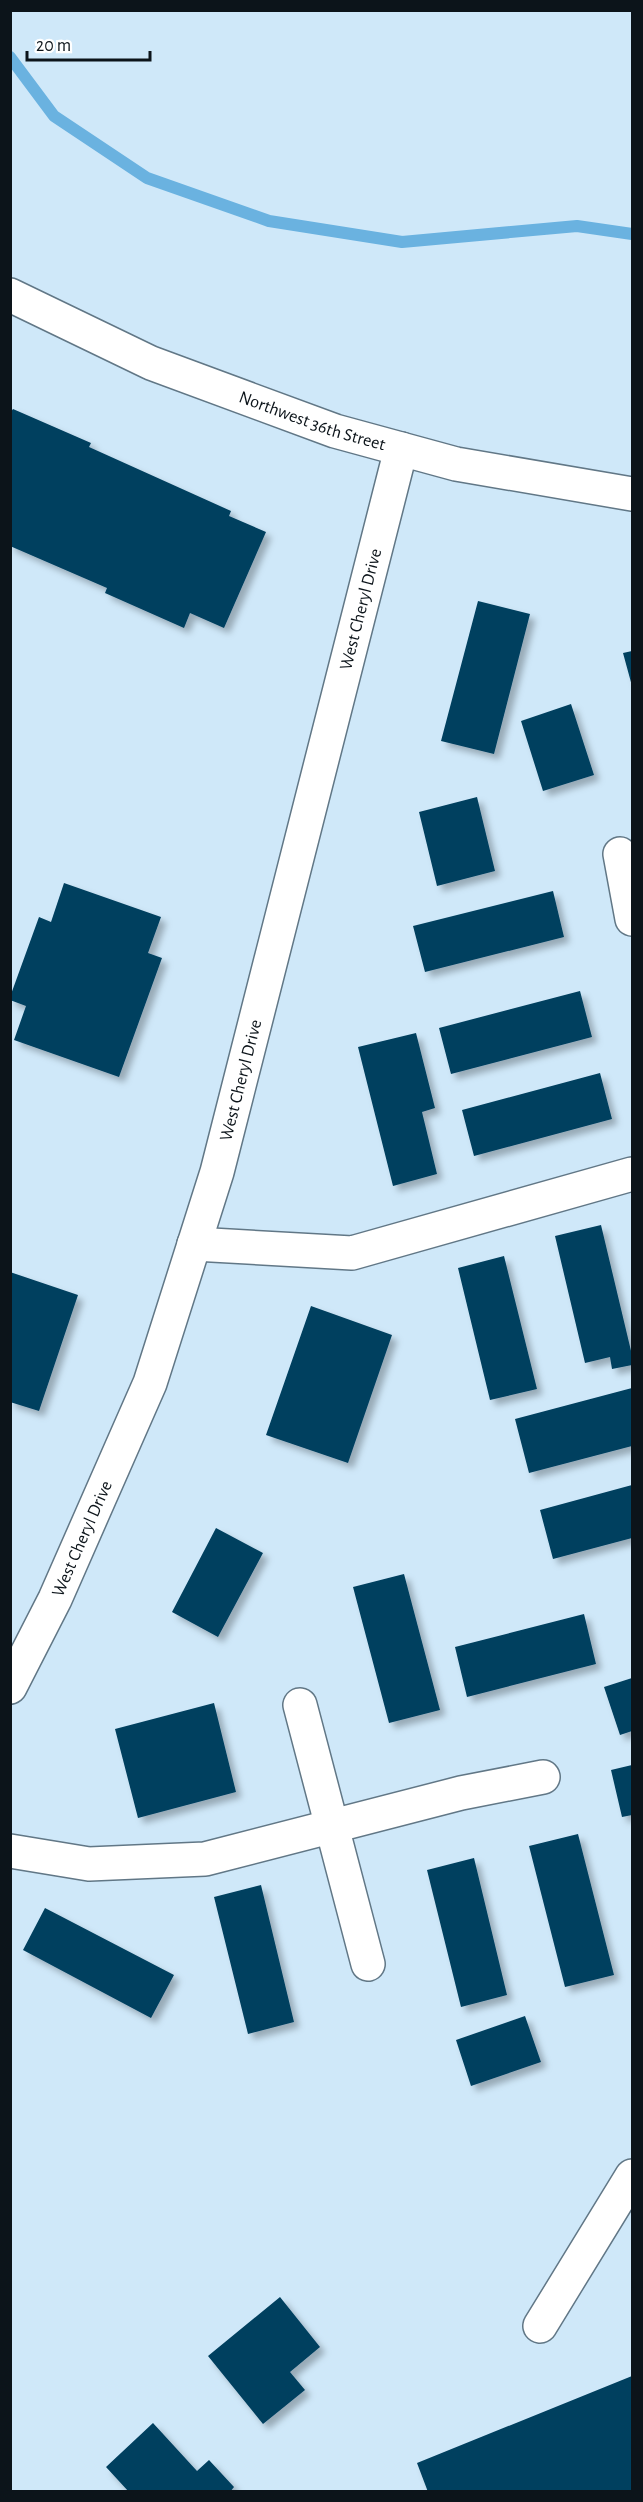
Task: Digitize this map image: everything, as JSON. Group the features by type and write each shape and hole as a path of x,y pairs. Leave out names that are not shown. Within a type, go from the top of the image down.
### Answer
{"street":[{"name":"Northwest 36th Street","path":"10,295 152,363 335,431 456,464 633,494"},
{"name":"West Cheryl Drive","path":"10,1687 55,1599 150,1383 194,1244 224,1149 401,449"},
{"path":"620,854 633,919"},
{"path":"194,1244 352,1253 633,1174"},
{"path":"300,1705 368,1964"},
{"path":"10,1851 88,1864 205,1859 460,1793 543,1777"},
{"path":"540,2326 633,2176"}],"building":[{"path":"13,409 91,443 89,447 231,511 229,516 266,532 224,628 190,613 184,628 105,593 107,588 10,546 10,413"},
{"path":"478,601 530,614 494,754 441,741"},
{"path":"632,651 632,686 623,653"},
{"path":"571,704 594,775 543,791 521,721"},
{"path":"477,797 495,871 437,886 419,812"},
{"path":"64,883 161,917 148,953 162,958 119,1077 14,1040 26,1006 10,1000 10,997 39,917 51,922"},
{"path":"553,891 564,937 425,972 413,926"},
{"path":"580,991 592,1037 451,1074 439,1028"},
{"path":"416,1033 435,1108 422,1112 437,1174 393,1186 358,1047"},
{"path":"600,1073 612,1119 474,1156 462,1110"},
{"path":"601,1225 632,1355 632,1365 612,1369 610,1357 585,1363 555,1236"},
{"path":"504,1256 537,1389 490,1400 458,1268"},
{"path":"10,1272 78,1295 39,1411 10,1402"},
{"path":"311,1306 392,1335 348,1463 266,1435"},
{"path":"632,1388 632,1446 529,1473 515,1419"},
{"path":"632,1485 632,1538 553,1559 540,1510"},
{"path":"216,1528 263,1553 218,1637 172,1612"},
{"path":"404,1574 440,1710 389,1723 353,1587"},
{"path":"584,1614 596,1664 467,1697 455,1647"},
{"path":"632,1678 632,1731 620,1735 604,1687"},
{"path":"214,1703 236,1792 138,1818 115,1729"},
{"path":"632,1765 632,1815 622,1817 611,1770"},
{"path":"578,1834 614,1975 565,1987 529,1846"},
{"path":"474,1858 507,1995 461,2007 427,1870"},
{"path":"261,1885 294,2022 248,2034 214,1897"},
{"path":"45,1908 174,1975 151,2018 23,1950"},
{"path":"525,2016 541,2062 471,2086 456,2040"},
{"path":"280,2297 320,2347 290,2372 305,2390 263,2424 208,2356"},
{"path":"632,2376 632,2492 428,2492 417,2463"},
{"path":"153,2423 197,2471 209,2460 234,2487 230,2492 129,2492 106,2467"}],"waterway":[{"path":"10,57 54,116 147,178 269,221 402,242 577,226 632,234"}]}
